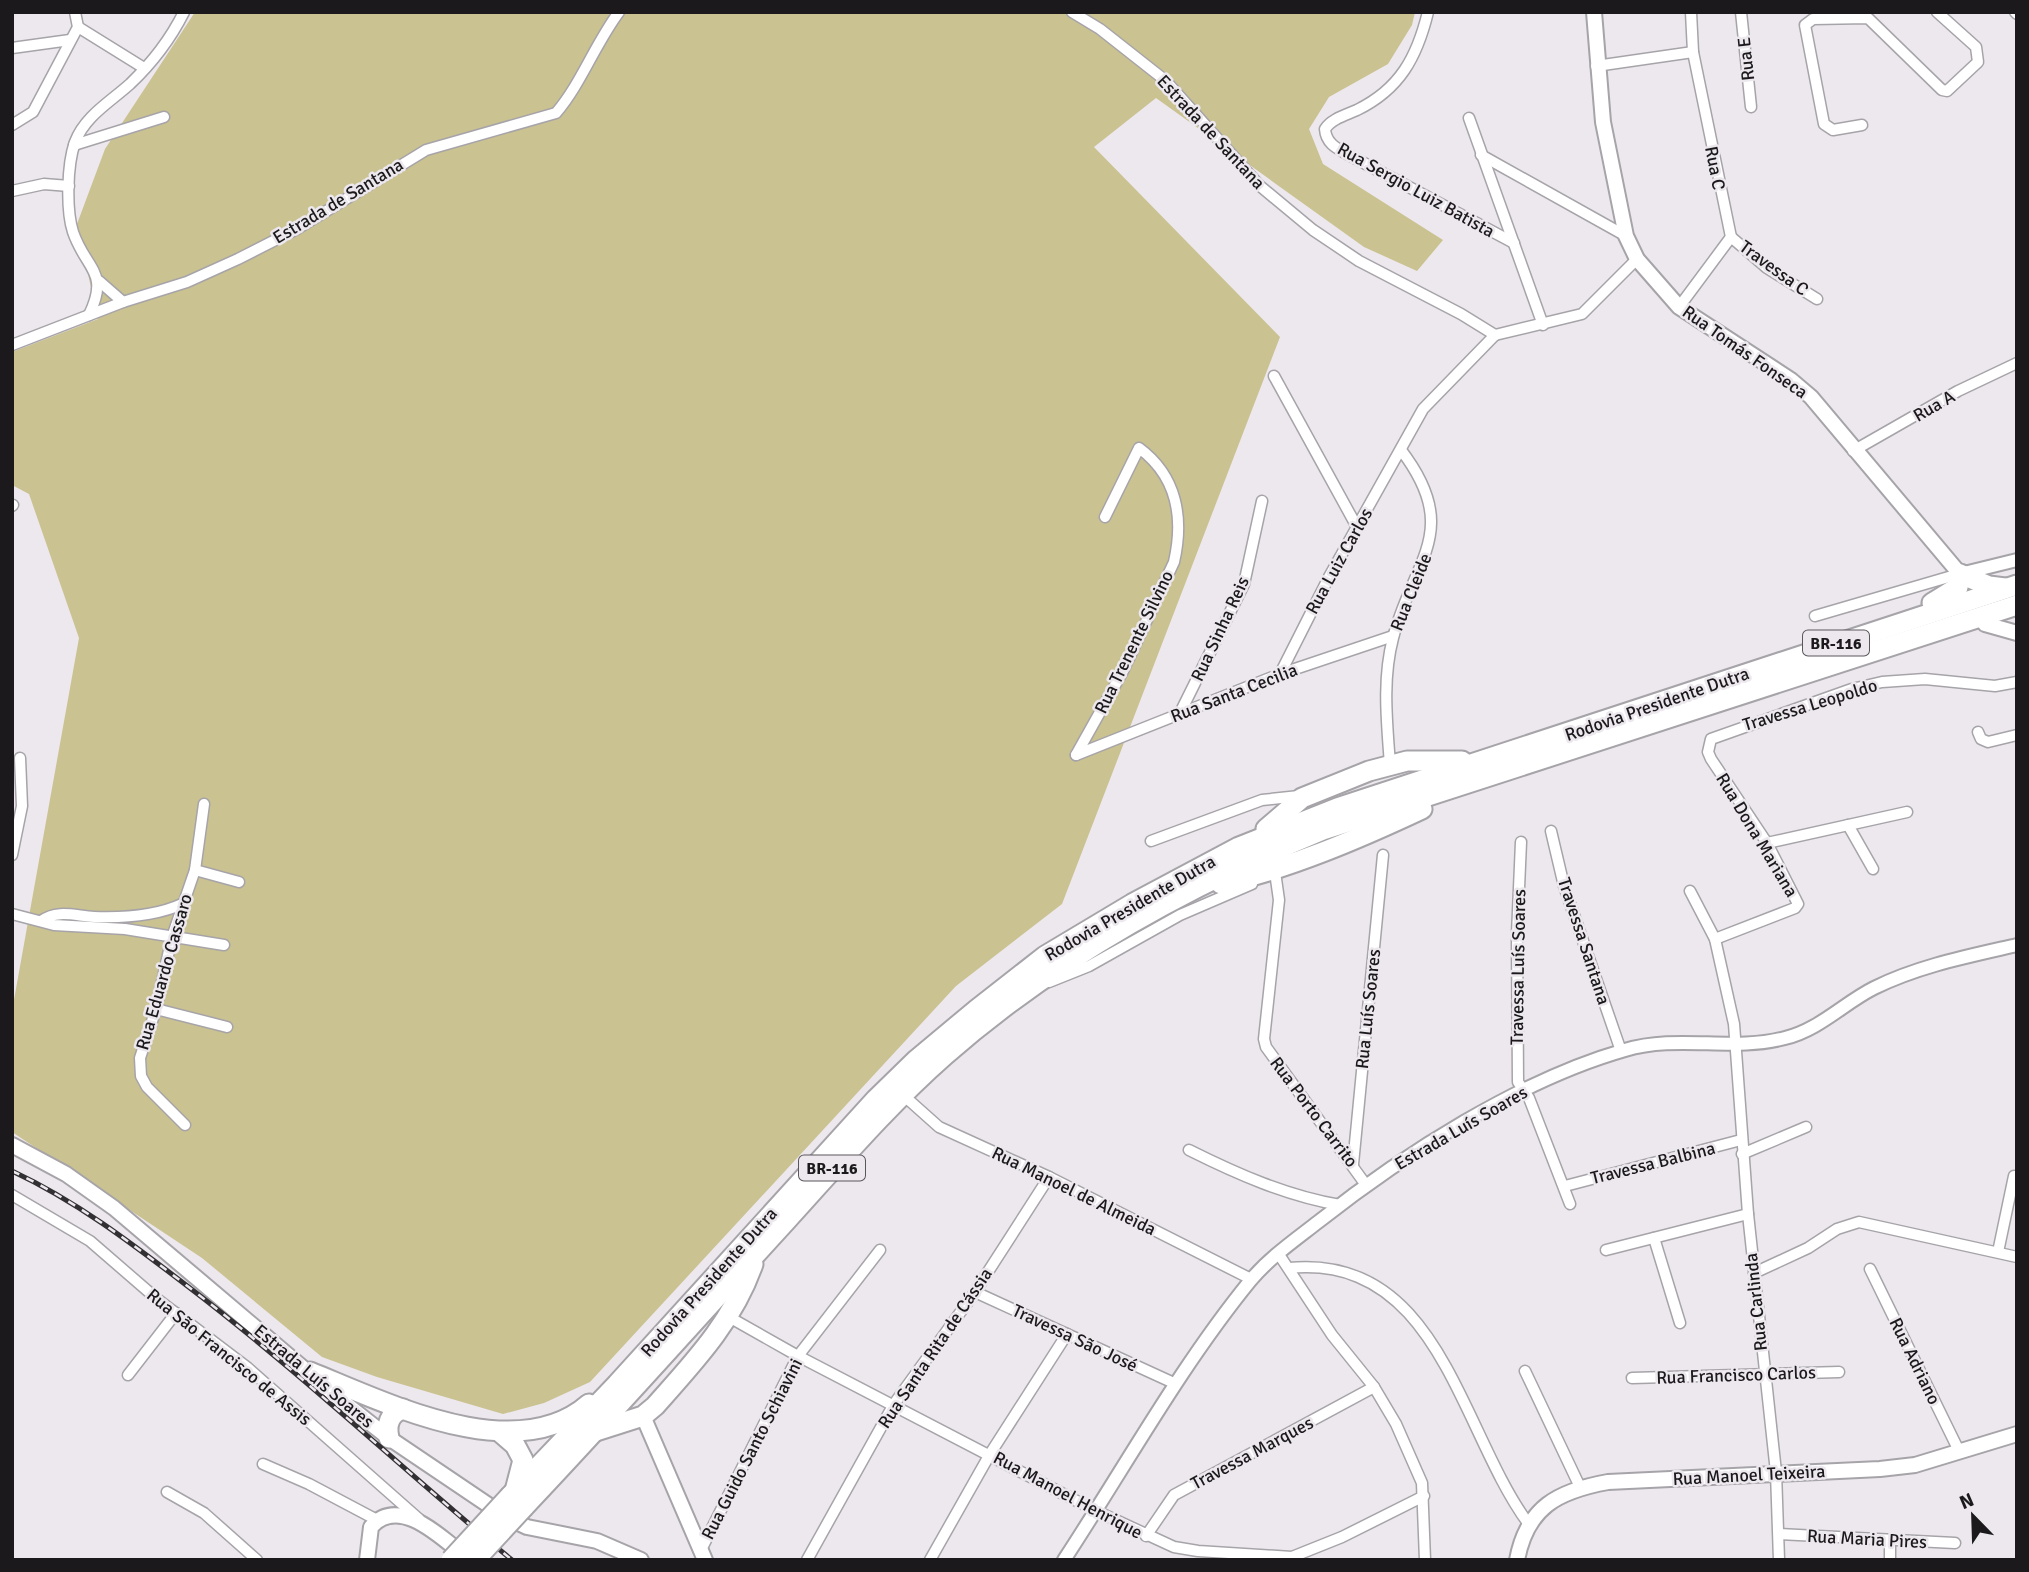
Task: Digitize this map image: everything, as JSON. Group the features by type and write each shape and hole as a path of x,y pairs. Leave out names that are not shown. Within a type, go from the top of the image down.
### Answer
{"highway":[{"path":"1909,618 1916,610 1958,587 1960,574 2013,592"},
{"name":"Rodovia Presidente Dutra","path":"475,1560 516,1498 766,1218 916,1060 1045,956 1098,923 1228,853 1294,824 1909,618 2013,592"},
{"name":"Rodovia Presidente Dutra","path":"451,1560 516,1498 595,1432 902,1094 946,1054 1038,984 1097,944 1192,890 1254,859 1323,830 1915,639 2013,592"},
{"path":"1915,639 2017,618"},
{"path":"1098,923 1109,911 1270,826 1310,794 1390,765 1425,760 1458,762 1554,731 1657,703"},
{"path":"1192,890 1278,869 1445,800 1579,758 1629,732"},
{"path":"310,1372 403,1409 500,1432 538,1429 568,1418 587,1406 714,1269 766,1218"},
{"path":"595,1432 643,1416 705,1349 729,1317 744,1290 757,1253"},
{"path":"389,1438 389,1421 403,1409"},
{"path":"500,1432 515,1445 523,1460 516,1498"}],"main road":[{"name":"Rua Tomás Fonseca","path":"1594,12 1596,66 1603,122 1626,236 1637,260 1679,307 1791,380 1811,397 1853,451 1960,574"},
{"path":"1984,624 2017,633"},
{"name":"Estrada Luís Soares","path":"12,1145 66,1174 114,1208 389,1438 522,1525 597,1541 641,1560"},
{"path":"643,1416 703,1555 690,1560"},
{"name":"Rua Manoel Teixeira","path":"1528,1523 1550,1503 1580,1487 1608,1482 1892,1468 1960,1453 2017,1434"},
{"path":"367,1560 369,1531 377,1520 391,1515 403,1516 436,1533 468,1560"},
{"path":"1517,1560 1528,1523"}],"street":[{"path":"12,125 33,112 78,27 75,12"},
{"path":"123,302 99,281 73,233 69,215 69,186 74,145 90,119 144,68 166,43 184,12"},
{"name":"Estrada de Santana","path":"12,345 123,302 187,282 239,259 297,229 426,150 556,113 565,103 599,40 619,12"},
{"name":"Estrada de Santana","path":"1072,12 1100,29 1166,81 1260,186 1313,230 1359,261 1461,314 1495,335"},
{"name":"Rua Sergio Luiz Batista","path":"1428,12 1412,63 1392,88 1371,103 1330,122 1325,129 1325,136 1331,144 1347,154 1514,243"},
{"name":"Rua C","path":"1691,12 1693,52 1731,237"},
{"name":"Rua E","path":"1741,12 1751,107"},
{"path":"1862,125 1833,130 1824,124 1805,25 1813,19 1868,18 1942,90 1947,91 1978,62 1978,54 1976,47 1937,12"},
{"path":"78,27 144,68"},
{"path":"12,48 70,40"},
{"path":"1596,66 1693,52"},
{"path":"74,145 164,117"},
{"path":"1469,118 1543,324"},
{"path":"1481,154 1626,236"},
{"path":"12,191 44,184 69,186"},
{"path":"1679,307 1731,237"},
{"name":"Travessa C","path":"1731,237 1768,268 1817,299"},
{"path":"1401,450 1434,396 1495,335 1582,314 1637,260"},
{"path":"89,315 99,281"},
{"name":"Rua A","path":"1853,451 2017,363"},
{"path":"1274,376 1357,527"},
{"name":"Rua Trenente Silvino","path":"1076,755 1123,671 1174,562 1179,524 1168,480 1157,462 1139,449 1105,517"},
{"name":"Rua Luiz Carlos","path":"1280,674 1357,527 1401,450"},
{"name":"Rua Cleide","path":"1390,765 1385,689 1393,636 1425,560 1432,535 1431,513 1423,485 1401,450"},
{"name":"Rua Sinha Reis","path":"1180,713 1244,583 1262,501"},
{"path":"1815,616 2017,560"},
{"name":"Rua Santa Cecilia","path":"1076,755 1280,674 1393,636"},
{"name":"Travessa Leopoldo","path":"1711,759 1708,744 1718,734 1852,689 1882,682 1925,679 1995,685 2017,682"},
{"path":"1978,732 1981,740 1988,743 2017,735"},
{"path":"12,855 22,806 20,758"},
{"name":"Rua Dona Mariana","path":"1711,759 1767,843 1798,904 1796,908 1715,939"},
{"path":"1151,841 1262,800 1310,794"},
{"name":"Rua Eduardo Cassaro","path":"184,1125 141,1076 140,1058 156,1009 172,937 195,870 204,804"},
{"path":"1767,843 1907,812"},
{"path":"1848,825 1873,869"},
{"name":"Travessa Santana","path":"1551,831 1564,886 1620,1051"},
{"name":"Travessa Luís Soares","path":"1521,842 1516,1039 1518,1082 1524,1090"},
{"name":"Rua Luís Soares","path":"1353,1164 1383,855"},
{"path":"1038,984 1071,975 1180,915 1278,869"},
{"name":"Rua Porto Carrito","path":"1278,869 1279,900 1264,1039 1266,1047 1366,1185"},
{"path":"195,870 239,882"},
{"name":"Rua Carlinda","path":"1689,891 1715,939 1736,1044 1742,1154 1763,1373 1776,1472 1779,1560"},
{"path":"41,921 52,915 66,913 94,917 152,914 182,904"},
{"path":"12,914 68,926 125,929 224,945"},
{"name":"Estrada Luís Soares","path":"1064,1560 1176,1384 1251,1279 1278,1253 1366,1185 1524,1090 1620,1051 1651,1043 1736,1044 1788,1038 1810,1029 1871,989 1898,977 2017,945"},
{"path":"156,1009 227,1027"},
{"path":"1524,1090 1565,1185 1570,1204"},
{"name":"Rua Manoel de Almeida","path":"902,1094 939,1127 1049,1177 1251,1279"},
{"path":"1742,1154 1806,1127"},
{"name":"Travessa Balbina","path":"1565,1185 1741,1140"},
{"path":"1189,1150 1233,1173 1318,1201 1340,1205"},
{"name":"Rua Santa Rita de Cássia","path":"807,1560 894,1404 975,1292 1049,1177"},
{"path":"1998,1252 2014,1177"},
{"name":"Rua São Francisco de Assis","path":"12,1195 90,1241 176,1313 248,1368 436,1533"},
{"path":"1606,1250 1748,1214"},
{"path":"1754,1273 1787,1259 1837,1229 1859,1222 2017,1257"},
{"path":"1654,1238 1680,1323"},
{"name":"Rua Guido Santo Schiavini","path":"703,1555 798,1356 880,1250"},
{"path":"1278,1253 1332,1335 1374,1387 1411,1457 1424,1496 1425,1560"},
{"path":"1289,1268 1329,1269 1362,1276 1377,1285 1417,1324 1446,1362 1500,1483 1528,1523"},
{"name":"Rua Adriano","path":"1870,1269 1960,1453"},
{"name":"Travessa São José","path":"975,1292 1176,1384"},
{"path":"128,1375 176,1313"},
{"name":"Rua Manoel Henrique","path":"729,1317 798,1356 1146,1536 1198,1551 1292,1557 1355,1532 1424,1496"},
{"path":"930,1560 990,1454 1067,1334"},
{"path":"1525,1371 1580,1487"},
{"name":"Rua Francisco Carlos","path":"1632,1378 1839,1372"},
{"name":"Travessa Marques","path":"1146,1536 1174,1495 1374,1387"},
{"path":"263,1464 309,1484 377,1520"},
{"path":"167,1492 204,1513 257,1560"},
{"name":"Rua Maria Pires","path":"1779,1535 1955,1543"},
{"path":"1890,1541 1890,1560"}],"shaded area":[{"path":"195,12 1415,12 1412,25 1388,64 1329,97 1309,129 1323,164 1443,240 1417,271 1364,247 1156,98 1094,147 1280,337 1062,904 956,986 590,1382 544,1403 503,1414 377,1377 322,1357 202,1258 12,1132 12,1011 79,638 29,494 12,485 12,352 98,319 77,224 105,149"}],"railway":[{"path":"12,1171 80,1209 186,1285 269,1351 512,1560"}]}
